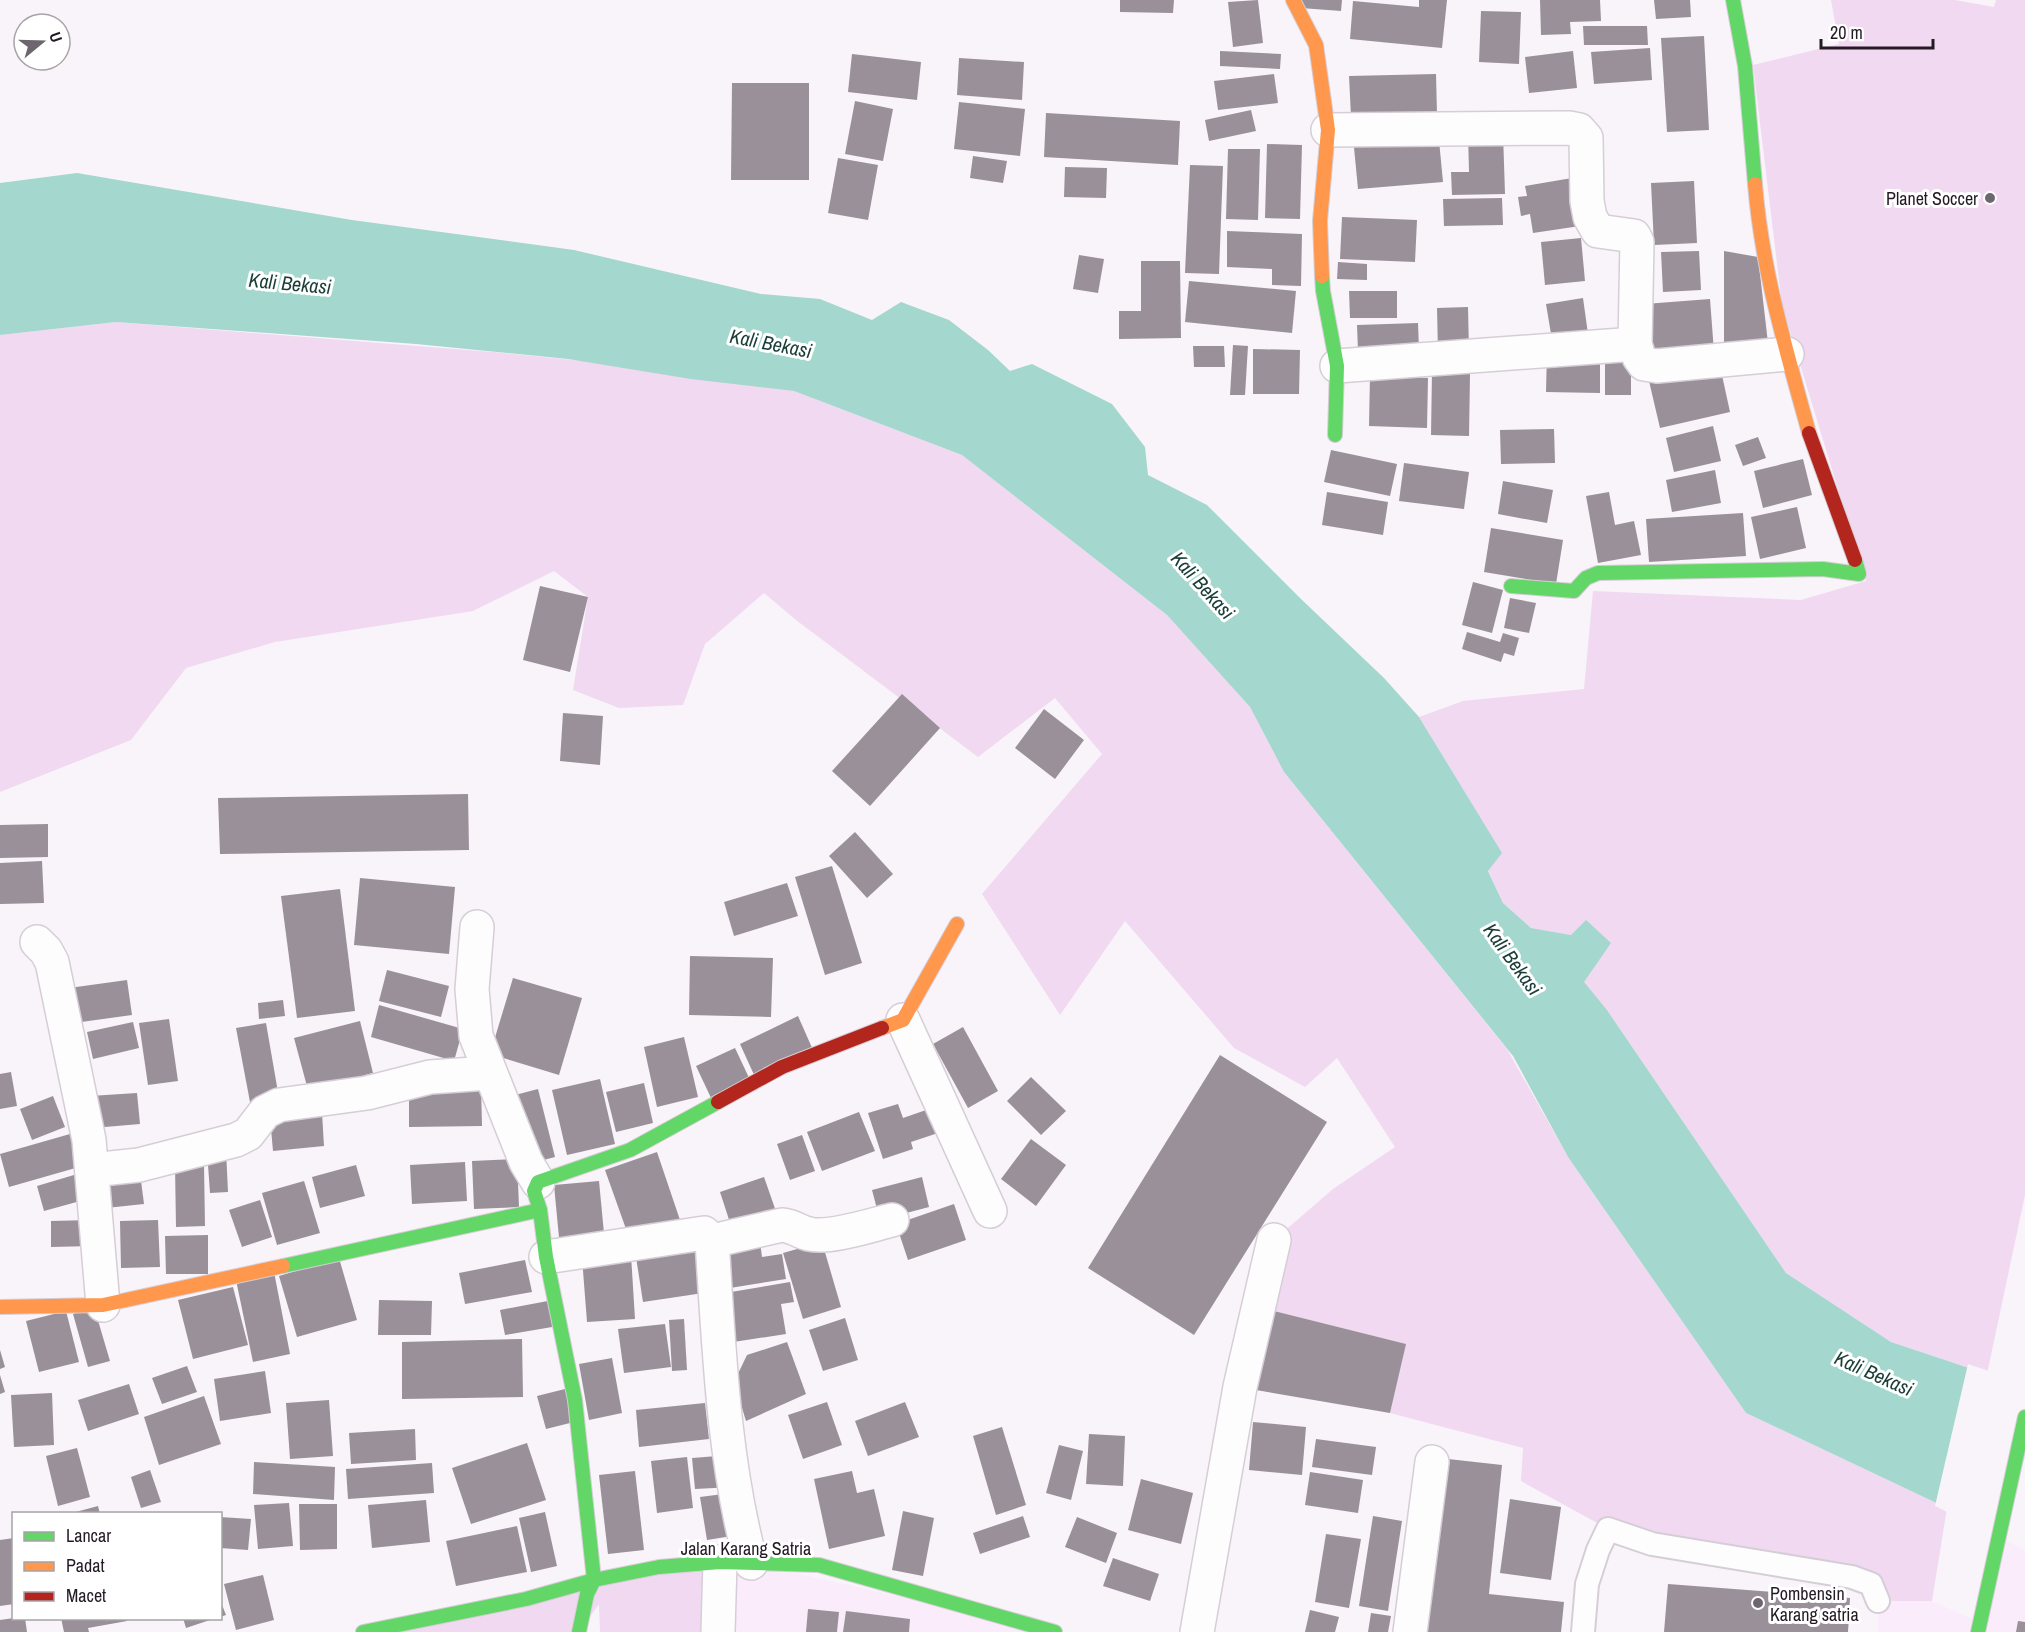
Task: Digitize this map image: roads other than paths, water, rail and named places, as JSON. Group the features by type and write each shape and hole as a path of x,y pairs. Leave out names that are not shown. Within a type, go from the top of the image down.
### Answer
{"street":[{"path":"1293,0 1316,45 1328,130 1320,222 1323,291 1337,366 1335,435"},
{"path":"1511,586 1574,591 1586,578 1598,573 1823,568 1859,574 1850,542 1813,448 1771,296 1758,226 1745,66 1733,0"},
{"path":"1328,130 1569,128 1580,130 1586,138 1587,201 1590,217 1599,231 1629,235 1637,242 1635,344 1638,357 1644,364 1657,366 1787,354"},
{"path":"1337,366 1635,344"},
{"path":"0,1307 104,1305 539,1196 630,1150 782,1067 903,1020 957,924"},
{"path":"477,927 472,988 476,1036 539,1196 546,1257 575,1400 594,1580 587,1594 579,1632"},
{"path":"37,942 52,962 89,1140 104,1305"},
{"path":"903,1020 990,1212"},
{"path":"92,1170 139,1165 236,1140 248,1134 265,1112 279,1105 367,1093 430,1077 489,1073"},
{"path":"712,1241 782,1226 792,1226 808,1234 820,1235 892,1220"},
{"path":"546,1257 704,1233 712,1241 723,1388 740,1520 736,1563 718,1632"},
{"path":"1197,1632 1240,1387 1274,1240"},
{"path":"1978,1632 2025,1417"},
{"path":"1410,1632 1432,1462"},
{"name":"Jalan Karang Satria","path":"363,1632 526,1599 594,1580 659,1567 736,1563 819,1565 875,1579 1054,1632"}],"lane":[{"path":"1583,1632 1587,1584 1598,1550 1608,1529 1652,1544 1852,1577 1871,1584 1878,1601"}],"water":[{"name":"Kali Bekasi","path":"77,173 352,220 574,250 761,294 820,299 872,320 901,302 949,320 988,350 1010,371 1032,364 1112,404 1145,447 1148,475 1207,505 1384,678 1419,717 1502,853 1488,871 1503,903 1531,928 1571,935 1586,920 1611,943 1584,982 1607,1010 1786,1273 1891,1342 1987,1374 1947,1508 1746,1413 1568,1157 1513,1056 1284,772 1250,707 1167,615 962,455 794,391 691,379 568,359 416,344 116,322 0,335 0,183"}],"place":[{"name":"Planet Soccer","path":"1990,198"},
{"name":"Pombensin Karang satria","path":"1758,1603"}]}
